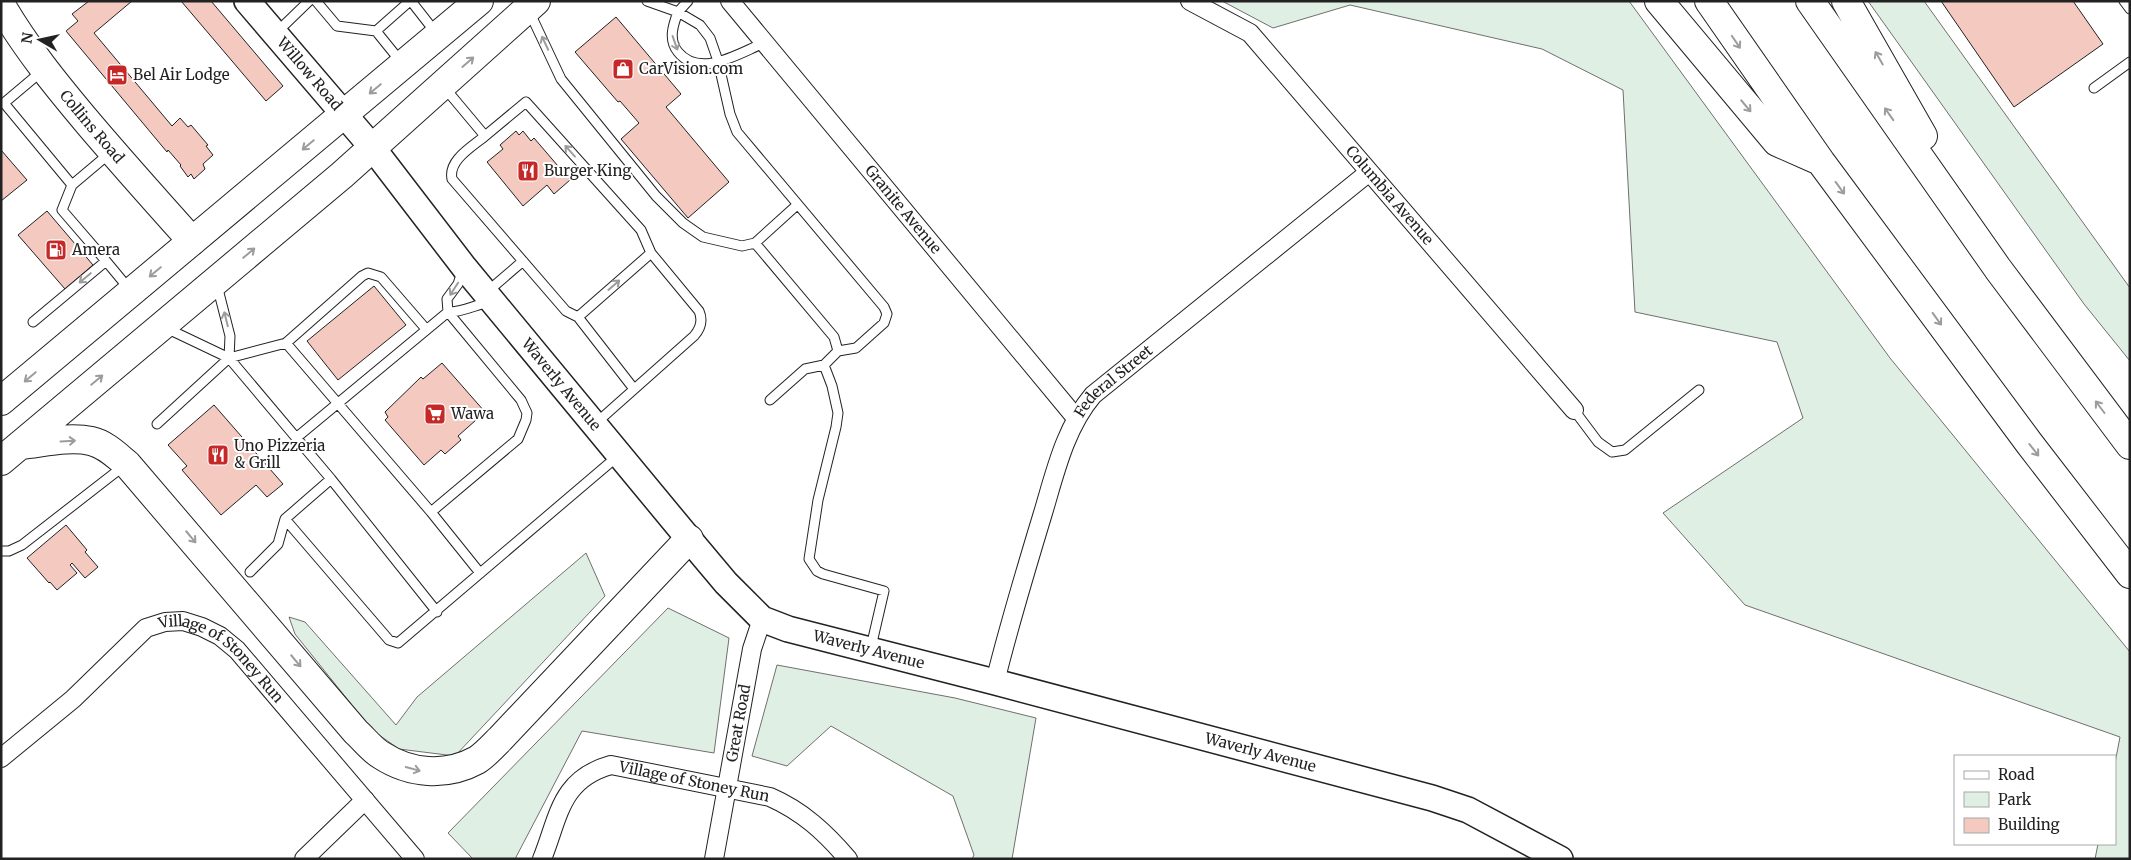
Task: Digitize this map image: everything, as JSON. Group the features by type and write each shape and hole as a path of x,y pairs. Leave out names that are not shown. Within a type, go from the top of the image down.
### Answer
{"main road":[{"path":"1,401 479,1"},
{"path":"1659,1 1777,142 1821,162"},
{"path":"1709,1 1821,162 2029,443 2130,574"},
{"path":"1810,1 1998,268 2130,445"},
{"path":"1846,1 1998,268"},
{"name":"Collins Road","path":"1,5 28,48 44,69 112,152 192,241"},
{"path":"11,453 372,147 532,5"},
{"path":"11,453 72,440 91,441 107,448 127,464 356,732 380,755 403,766 427,772 452,770 478,759 500,739 689,539"}],"street":[{"name":"Willow Road","path":"247,1 372,147"},
{"name":"Granite Avenue","path":"730,1 1076,418"},
{"name":"Columbia Avenue","path":"1190,1 1250,33 1368,173 1574,410"},
{"name":"Waverly Avenue","path":"372,147 464,267 726,583 762,619 788,629 1432,798 1468,810 1560,859"},
{"name":"Federal Street","path":"995,682 1012,613 1058,463 1076,418 1093,395 1368,173"},
{"name":"Great Road","path":"714,859 752,650 762,619"},
{"name":"Village of Stoney Run","path":"1,758 73,699 146,628 165,622 183,621 202,627 220,636 237,650 415,859"},
{"name":"Village of Stoney Run","path":"542,859 556,815 574,786 599,769 612,765 770,797 786,804 818,826 848,859"},
{"path":"304,859 365,800"}],"lane":[{"path":"276,34 309,1"},
{"path":"316,1 337,26 376,31 403,65"},
{"path":"376,31 410,1 438,36"},
{"path":"647,1 694,20 706,31 718,61 730,114 737,132 884,306 887,314 884,323 856,348 838,351 824,366 805,369 770,400"},
{"path":"688,1 678,12 673,25 672,37 675,49 690,63 698,65 718,61 764,43"},
{"path":"2124,1 2130,9"},
{"path":"532,5 560,79 656,196 683,223 703,237 723,244 742,246 755,243 797,205"},
{"path":"2094,88 2130,62"},
{"path":"44,69 3,105 72,185"},
{"path":"442,85 485,136"},
{"path":"595,424 694,336 700,324 698,310 651,253 641,230 526,102 454,162 451,172 452,179 566,311 578,317 634,389"},
{"path":"112,152 72,185 62,210 131,292"},
{"path":"755,243 834,337 838,351"},
{"path":"578,317 651,253"},
{"path":"296,438 448,312 460,312 490,297 523,261"},
{"path":"33,322 106,262"},
{"path":"431,512 518,439 527,413 521,400 448,312 447,299 458,284 464,267"},
{"path":"157,424 229,358 286,343 362,276 368,273 381,277 426,329"},
{"path":"216,280 230,336 229,358"},
{"path":"161,326 229,358 331,479 437,612"},
{"path":"286,343 431,512 480,573"},
{"path":"824,366 832,386 838,413 818,500 809,558 817,571 823,574 884,591 870,650"},
{"path":"1574,410 1598,442 1612,452 1625,450 1699,390"},
{"path":"285,519 390,642 400,642 620,455"},
{"path":"1,551 9,551 22,545 127,464"},
{"path":"250,572 278,544 285,519 331,479"}],"green space":[{"path":"1222,1 1629,1 1890,358 2130,652 2130,859 2095,859 2098,845 2116,845 2116,758 2120,737 1745,605 1663,513 1803,418 1777,342 1635,312 1623,90 1542,49 1350,5 1273,28"},
{"path":"1868,1 1924,1 2130,288 2130,361 2084,304"},
{"path":"586,553 605,596 455,756 399,749 372,730 295,634 289,617 305,622 396,725 417,697"},
{"path":"668,608 729,638 714,753 582,731 515,859 473,859 448,833"},
{"path":"777,665 955,698 1036,718 1012,859 972,859 974,855 953,796 831,726 787,766 752,756"}],"building":[{"name":"Bel Air Lodge","path":"89,1 132,1 94,33 172,126 180,118 188,127 191,125 208,145 206,146 213,155 203,164 205,169 194,179 191,174 188,177 181,165 168,150 167,152 66,31 78,21 72,14"},
{"path":"181,1 211,1 283,86 266,101"},
{"path":"1941,1 2073,1 2103,44 2014,107"},
{"path":"616,17 681,94 666,107 729,182 688,218 621,139 639,123 620,101 618,102 575,52"},
{"name":"Burger King","path":"516,131 519,135 523,131 531,141 534,138 570,180 554,194 547,185 523,206 487,162 503,149 500,145"},
{"path":"1,150 27,180 1,201"},
{"name":"Amera","path":"47,211 93,265 65,289 18,235"},
{"path":"374,286 406,325 338,380 307,341"},
{"name":"Wawa","path":"442,363 485,412 458,436 461,440 445,454 441,450 424,465 385,420 388,417 385,412 421,377 423,379"},
{"name":"Uno Pizzeria & Grill","path":"214,405 283,484 267,497 256,485 221,515 182,470 187,466 168,445"},
{"path":"66,525 87,550 85,552 98,567 85,578 72,563 70,565 77,573 57,590 27,558"}],"place":[{"name":"CarVision.com","path":"623,69"},
{"name":"Bel Air Lodge","path":"117,75"},
{"name":"Burger King","path":"528,171"},
{"name":"Amera","path":"56,250"},
{"name":"Wawa","path":"435,414"},
{"name":"Uno Pizzeria & Grill","path":"218,455"}]}
